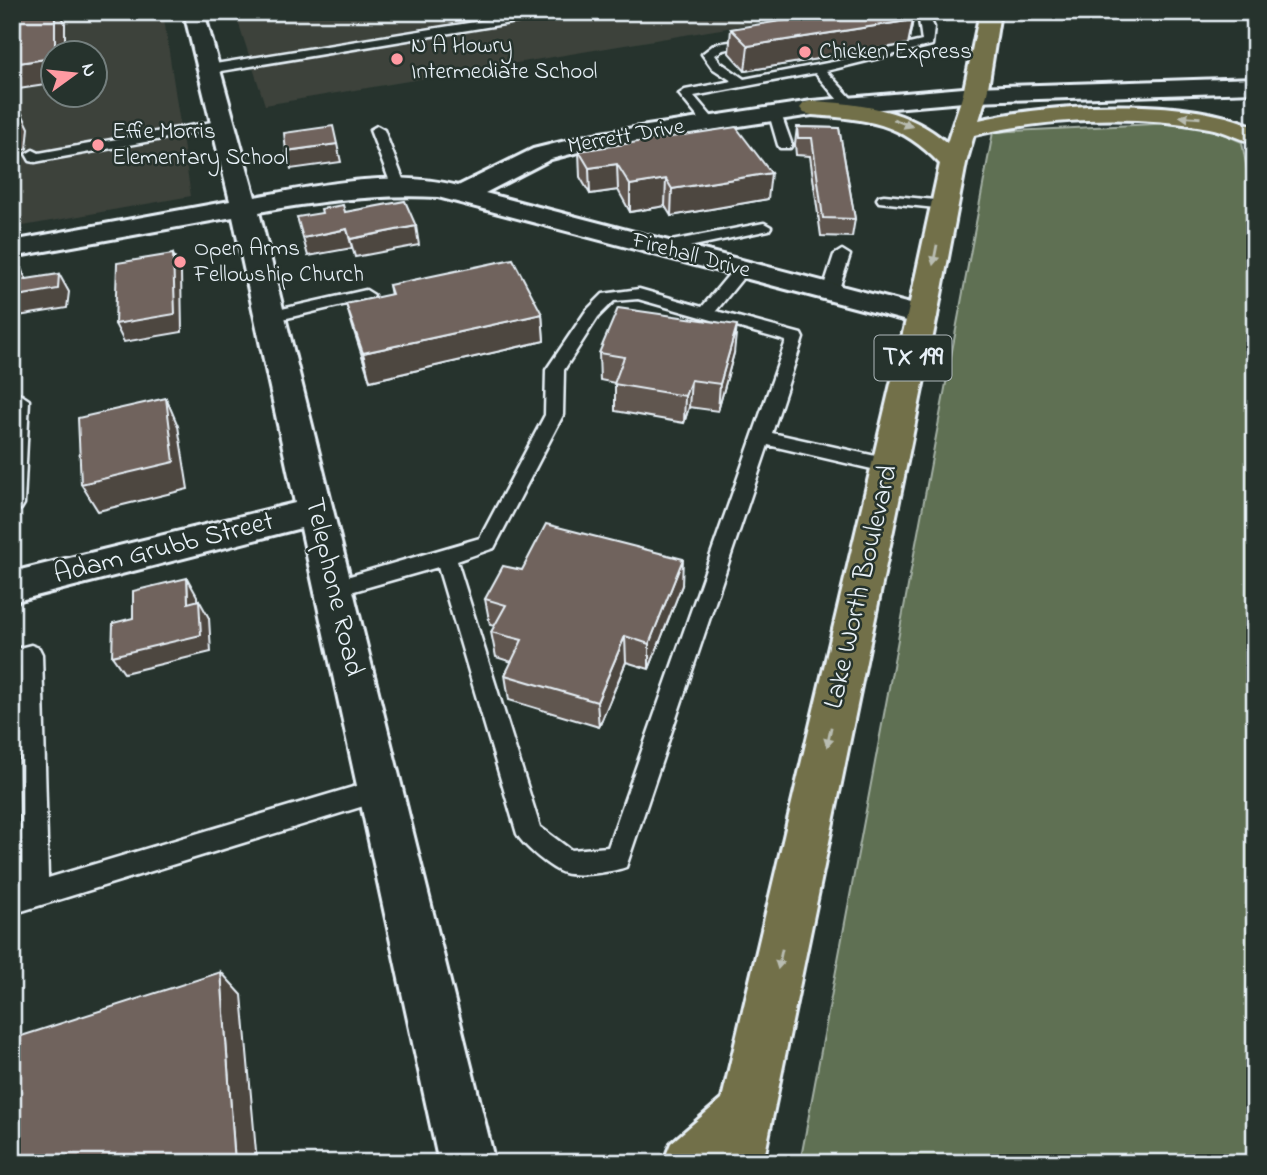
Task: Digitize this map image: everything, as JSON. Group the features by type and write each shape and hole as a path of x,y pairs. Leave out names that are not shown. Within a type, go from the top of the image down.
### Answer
{"highway":[{"name":"Lake Worth Boulevard","path":"740,1139 922,316 953,163 975,94 990,12"},
{"path":"813,108 858,111 888,117 914,127 933,140 953,163"},
{"path":"962,131 1028,118 1160,115 1206,118 1246,130 1255,136"},
{"path":"691,1163 740,1139"}],"street":[{"name":"Telephone Road","path":"194,12 244,205 467,1163"},
{"name":"Merrett Drive","path":"461,195 524,161 561,148 813,108 975,94 1255,85"},
{"path":"12,248 318,193 399,187 439,189 461,195"},
{"name":"Firehall Drive","path":"461,195 922,316"},
{"name":"Adam Grubb Street","path":"12,587 315,511"}],"lane":[{"path":"209,69 558,12"},
{"path":"710,123 685,94 818,69 928,43 928,27 923,17 910,15 870,21"},
{"path":"742,83 716,65 708,54 719,47 768,38"},
{"path":"818,69 849,104"},
{"path":"775,114 785,145"},
{"path":"33,154 35,158 223,124"},
{"path":"377,130 399,187"},
{"path":"884,199 945,205"},
{"path":"661,248 764,228"},
{"path":"830,292 842,255"},
{"path":"706,313 741,269"},
{"path":"333,589 488,543 554,415 555,370 592,314 609,297 639,294 794,338 617,858 567,862 530,834 445,556"},
{"path":"270,317 366,295"},
{"path":"13,509 20,400"},
{"path":"760,437 889,466"},
{"path":"12,659 30,654 24,898 380,790"}],"shaded area":[{"name":"Effie Morris Elementary School","path":"12,12 163,12 191,196 12,228"},
{"name":"N A Howry Intermediate School","path":"235,12 823,12 265,105"}],"green space":[{"path":"1195,122 1242,142 1255,214 1255,1163 800,1163 993,132"}],"building":[{"path":"12,12 55,12 55,38 38,38 38,60 12,64"},
{"path":"836,12 903,12 913,20 748,46 731,29"},
{"path":"333,126 337,144 286,151 284,133"},
{"path":"736,127 771,173 672,189 666,179 630,185 617,164 589,168 579,151"},
{"path":"797,127 839,128 855,219 823,218 812,138 798,138"},
{"path":"405,201 416,226 350,239 347,229 303,238 297,217 322,213 321,209 343,205 345,212"},
{"path":"173,254 175,314 115,324 117,263"},
{"path":"513,259 542,314 363,353 346,304 392,294 389,285"},
{"path":"22,271 20,280 59,274 58,289 12,297 12,273"},
{"path":"618,308 737,325 720,384 691,380 685,396 614,384 624,357 599,353"},
{"path":"166,398 174,462 81,484 78,418"},
{"path":"546,524 683,559 649,644 625,636 597,702 505,675 522,640 491,632 506,605 485,599 503,566 522,570"},
{"path":"187,578 188,603 199,600 201,635 112,656 113,623 133,618 133,591"},
{"path":"221,972 235,1163 12,1163 12,1039"}],"place":[{"name":"Chicken Express","path":"805,52"},
{"name":"N A Howry Intermediate School","path":"397,59"},
{"name":"Effie Morris Elementary School","path":"98,145"},
{"name":"Open Arms Fellowship Church","path":"180,262"}]}
